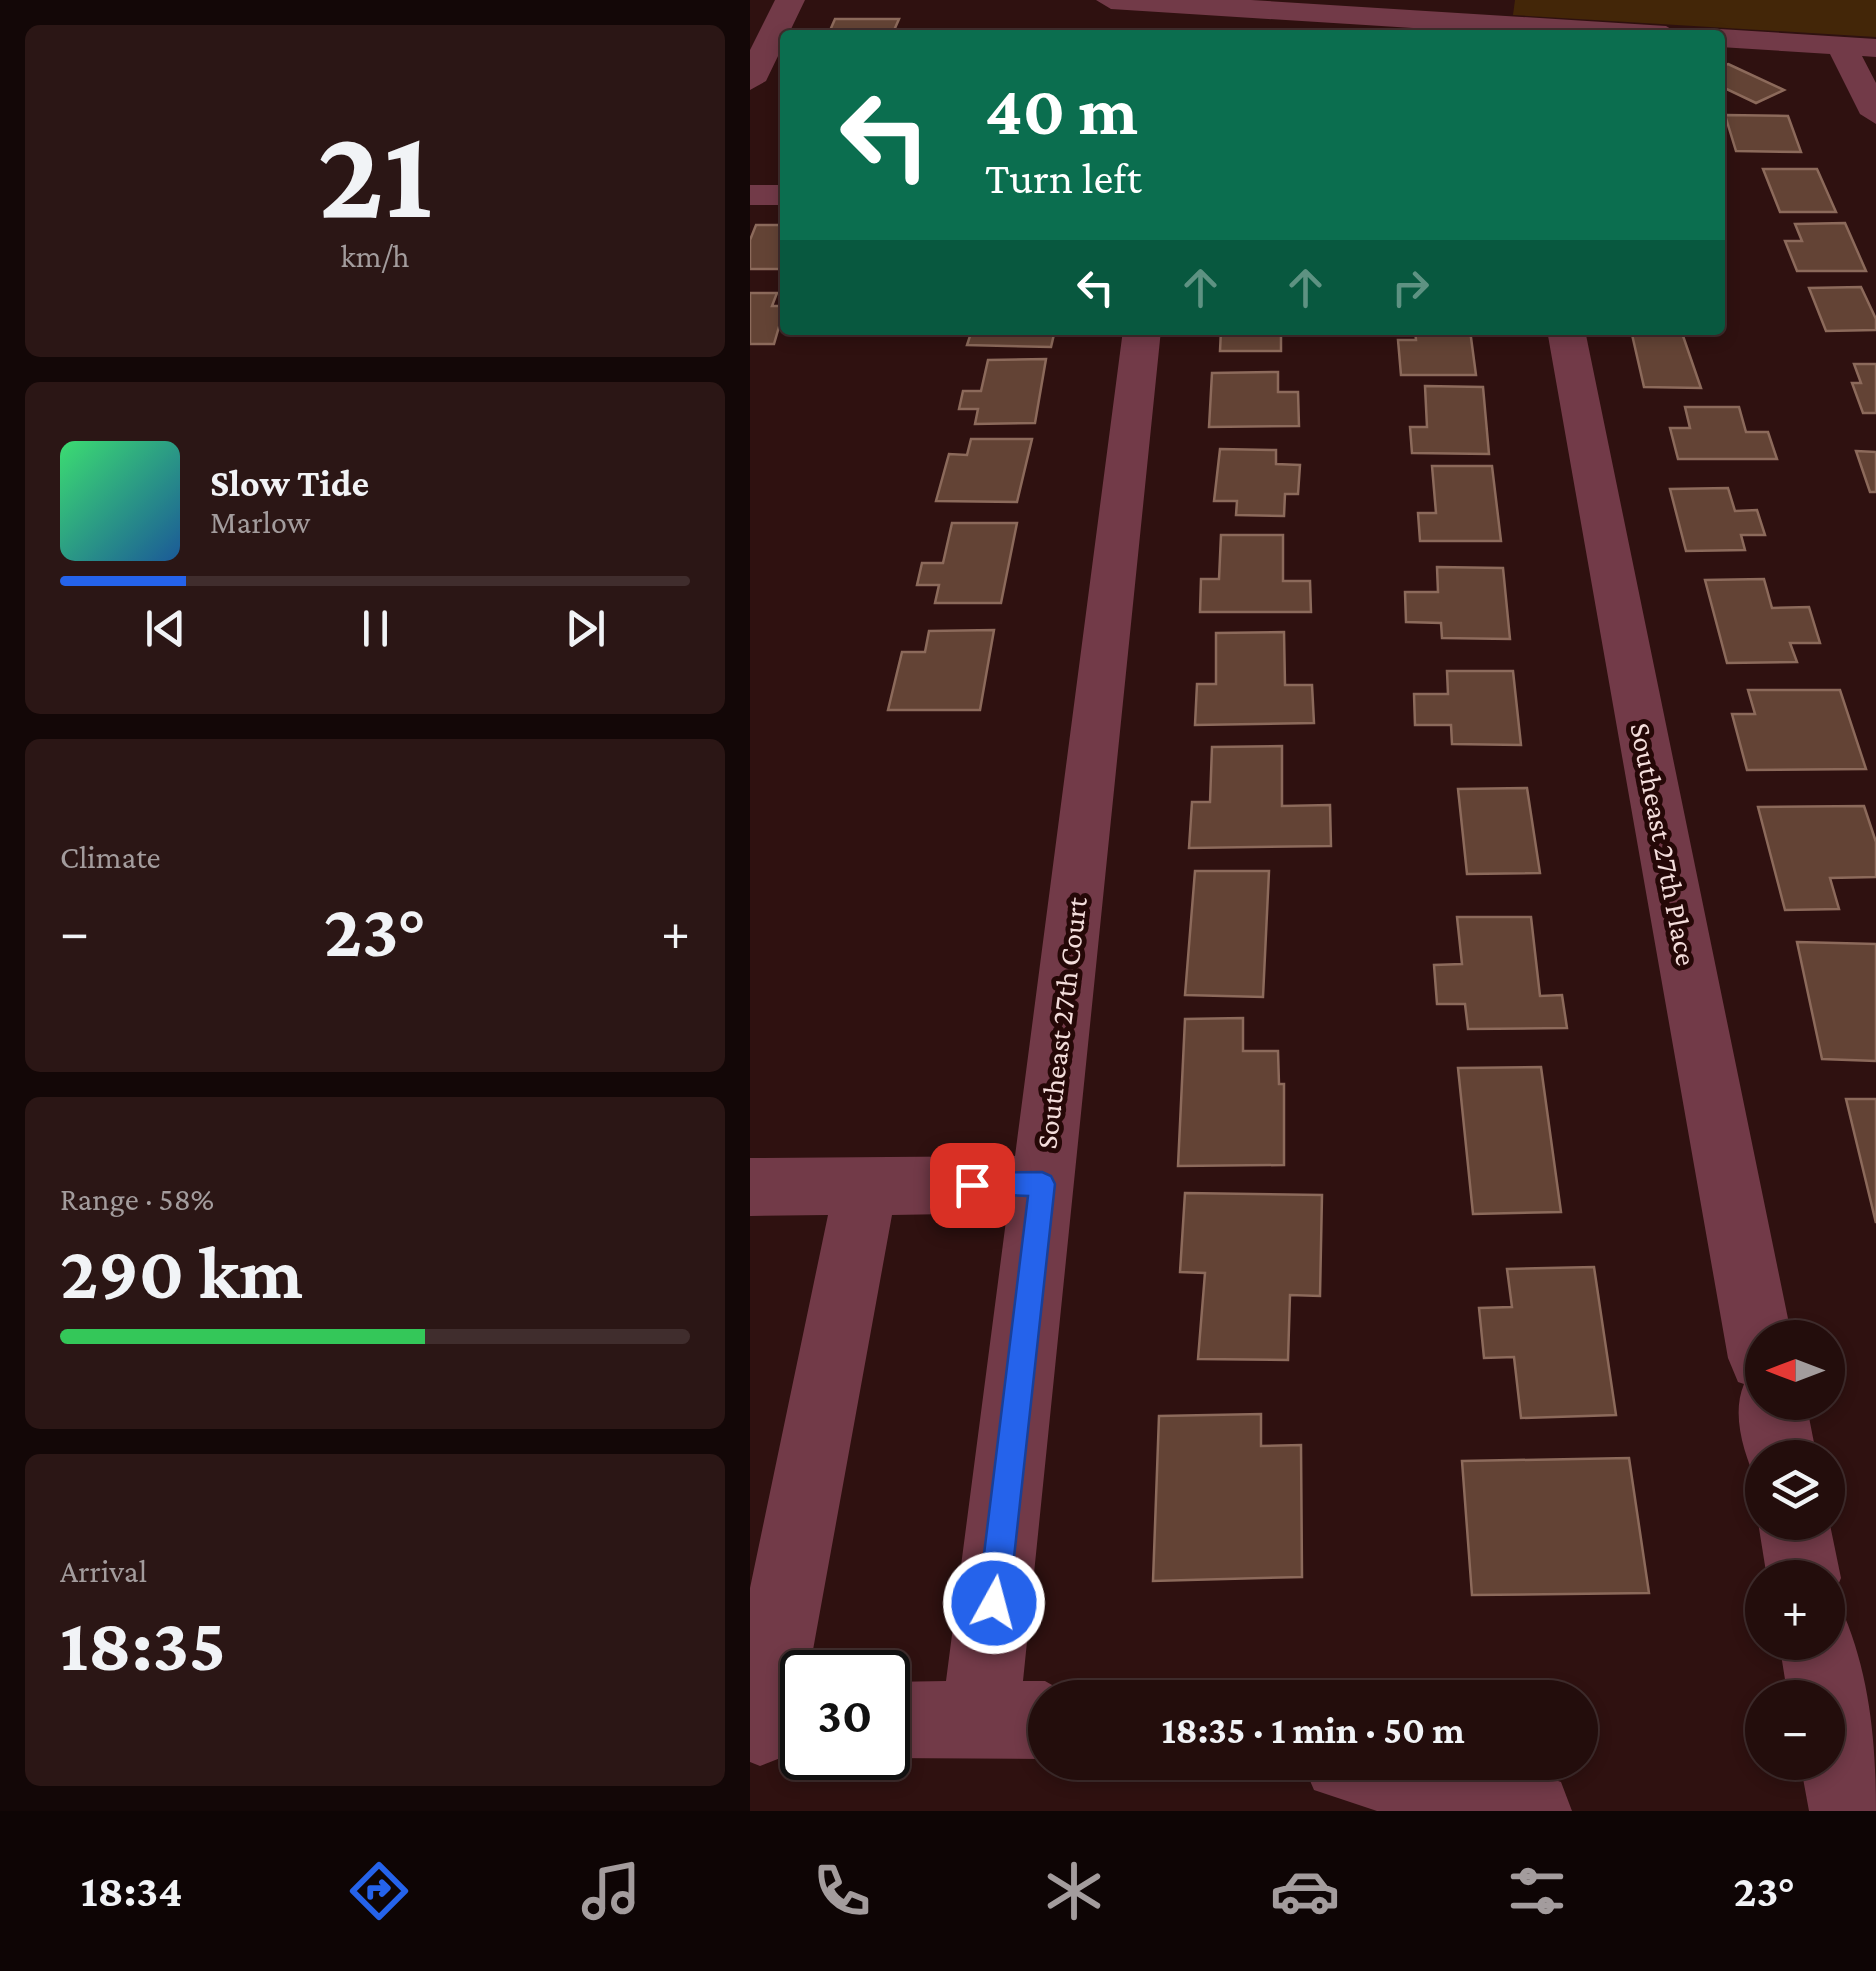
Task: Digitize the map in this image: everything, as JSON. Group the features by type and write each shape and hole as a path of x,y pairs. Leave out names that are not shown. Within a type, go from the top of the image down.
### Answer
{"street":[{"path":"750,81 790,0"},
{"path":"1111,0 1500,30"},
{"path":"1124,1 1131,30"},
{"path":"1725,38 1876,48"},
{"path":"1841,46 1876,114"},
{"path":"750,195 780,195"},
{"name":"Southeast 27th Court","path":"1013,1718 1042,1184 1141,335"},
{"name":"Southeast 27th Place","path":"1567,335 1755,1320"},
{"path":"750,1187 1042,1184"},
{"path":"771,1726 866,1186"},
{"path":"910,1720 1013,1718"},
{"path":"1412,1780 1532,1811"},
{"path":"1843,1780 1849,1811"}],"shaded area":[{"path":"1515,0 1876,0 1876,37 1513,15"}],"building":[{"path":"835,19 899,19 894,30 830,30"},
{"path":"1725,65 1784,90 1756,103 1725,88"},
{"path":"1725,115 1788,116 1801,152 1736,151"},
{"path":"1763,169 1817,169 1836,212 1780,212"},
{"path":"1845,223 1866,271 1797,271 1785,241 1802,241 1795,224"},
{"path":"756,225 780,225 780,269 750,269 750,240"},
{"path":"1861,287 1876,319 1876,330 1826,331 1809,288"},
{"path":"750,293 777,293 772,306 780,306 780,323 774,344 750,344"},
{"path":"970,335 1054,335 1051,347 967,345"},
{"path":"1221,335 1281,335 1281,351 1220,351"},
{"path":"1416,335 1471,335 1476,375 1401,375 1398,340 1416,340"},
{"path":"1632,335 1683,335 1701,388 1644,387"},
{"path":"1046,359 1035,423 975,424 978,409 959,409 963,391 981,391 988,360"},
{"path":"1854,364 1876,364 1876,413 1863,413 1852,383 1861,383"},
{"path":"1278,372 1278,392 1298,392 1299,426 1209,427 1212,373"},
{"path":"1425,386 1483,387 1489,454 1412,453 1410,427 1427,427"},
{"path":"1685,407 1739,407 1746,432 1768,432 1777,459 1678,459 1670,428 1690,428"},
{"path":"971,439 1032,439 1017,502 936,501 949,454 967,455"},
{"path":"1220,449 1276,450 1276,464 1300,465 1298,494 1285,494 1284,516 1236,515 1237,501 1214,501"},
{"path":"1856,451 1876,452 1876,492 1870,492"},
{"path":"1432,466 1492,466 1501,541 1420,541 1418,513 1436,513"},
{"path":"1728,488 1735,511 1757,510 1765,535 1741,535 1745,550 1686,551 1670,489"},
{"path":"952,523 1017,523 1001,603 935,603 939,585 917,585 922,563 943,563"},
{"path":"1221,535 1283,535 1283,581 1310,581 1311,612 1200,612 1201,579 1219,579"},
{"path":"1437,567 1503,568 1510,639 1442,638 1441,623 1406,622 1405,592 1438,592"},
{"path":"1764,579 1772,608 1809,607 1820,643 1790,643 1797,662 1727,663 1705,580"},
{"path":"994,630 980,710 888,710 902,652 925,652 929,631"},
{"path":"1284,632 1285,685 1312,685 1314,723 1195,725 1197,684 1216,684 1216,633"},
{"path":"1447,671 1513,671 1521,745 1452,744 1451,725 1415,725 1414,694 1448,694"},
{"path":"1748,690 1840,690 1866,769 1747,770 1732,714 1755,714"},
{"path":"1282,746 1282,806 1330,805 1331,846 1189,848 1192,802 1210,802 1212,747"},
{"path":"1527,788 1540,873 1467,874 1458,789"},
{"path":"1864,806 1876,842 1876,877 1830,878 1839,909 1785,910 1758,807"},
{"path":"1195,871 1269,871 1263,997 1185,995"},
{"path":"1457,917 1531,917 1540,996 1562,995 1567,1028 1468,1029 1465,1004 1437,1004 1434,965 1462,964"},
{"path":"1797,942 1876,944 1876,1061 1822,1059"},
{"path":"1243,1018 1243,1051 1278,1051 1279,1084 1284,1084 1284,1165 1178,1166 1185,1019"},
{"path":"1541,1067 1561,1212 1473,1214 1458,1068"},
{"path":"1846,1099 1876,1099 1876,1223"},
{"path":"1185,1193 1322,1195 1320,1296 1290,1295 1288,1360 1198,1359 1205,1273 1180,1272"},
{"path":"1594,1267 1616,1415 1521,1418 1514,1357 1484,1358 1479,1308 1512,1307 1507,1269"},
{"path":"1261,1414 1261,1446 1301,1445 1302,1577 1153,1581 1159,1416"},
{"path":"1629,1458 1649,1593 1472,1595 1462,1461"}],"route":[{"path":"972,1185 1042,1184 994,1603"}]}
